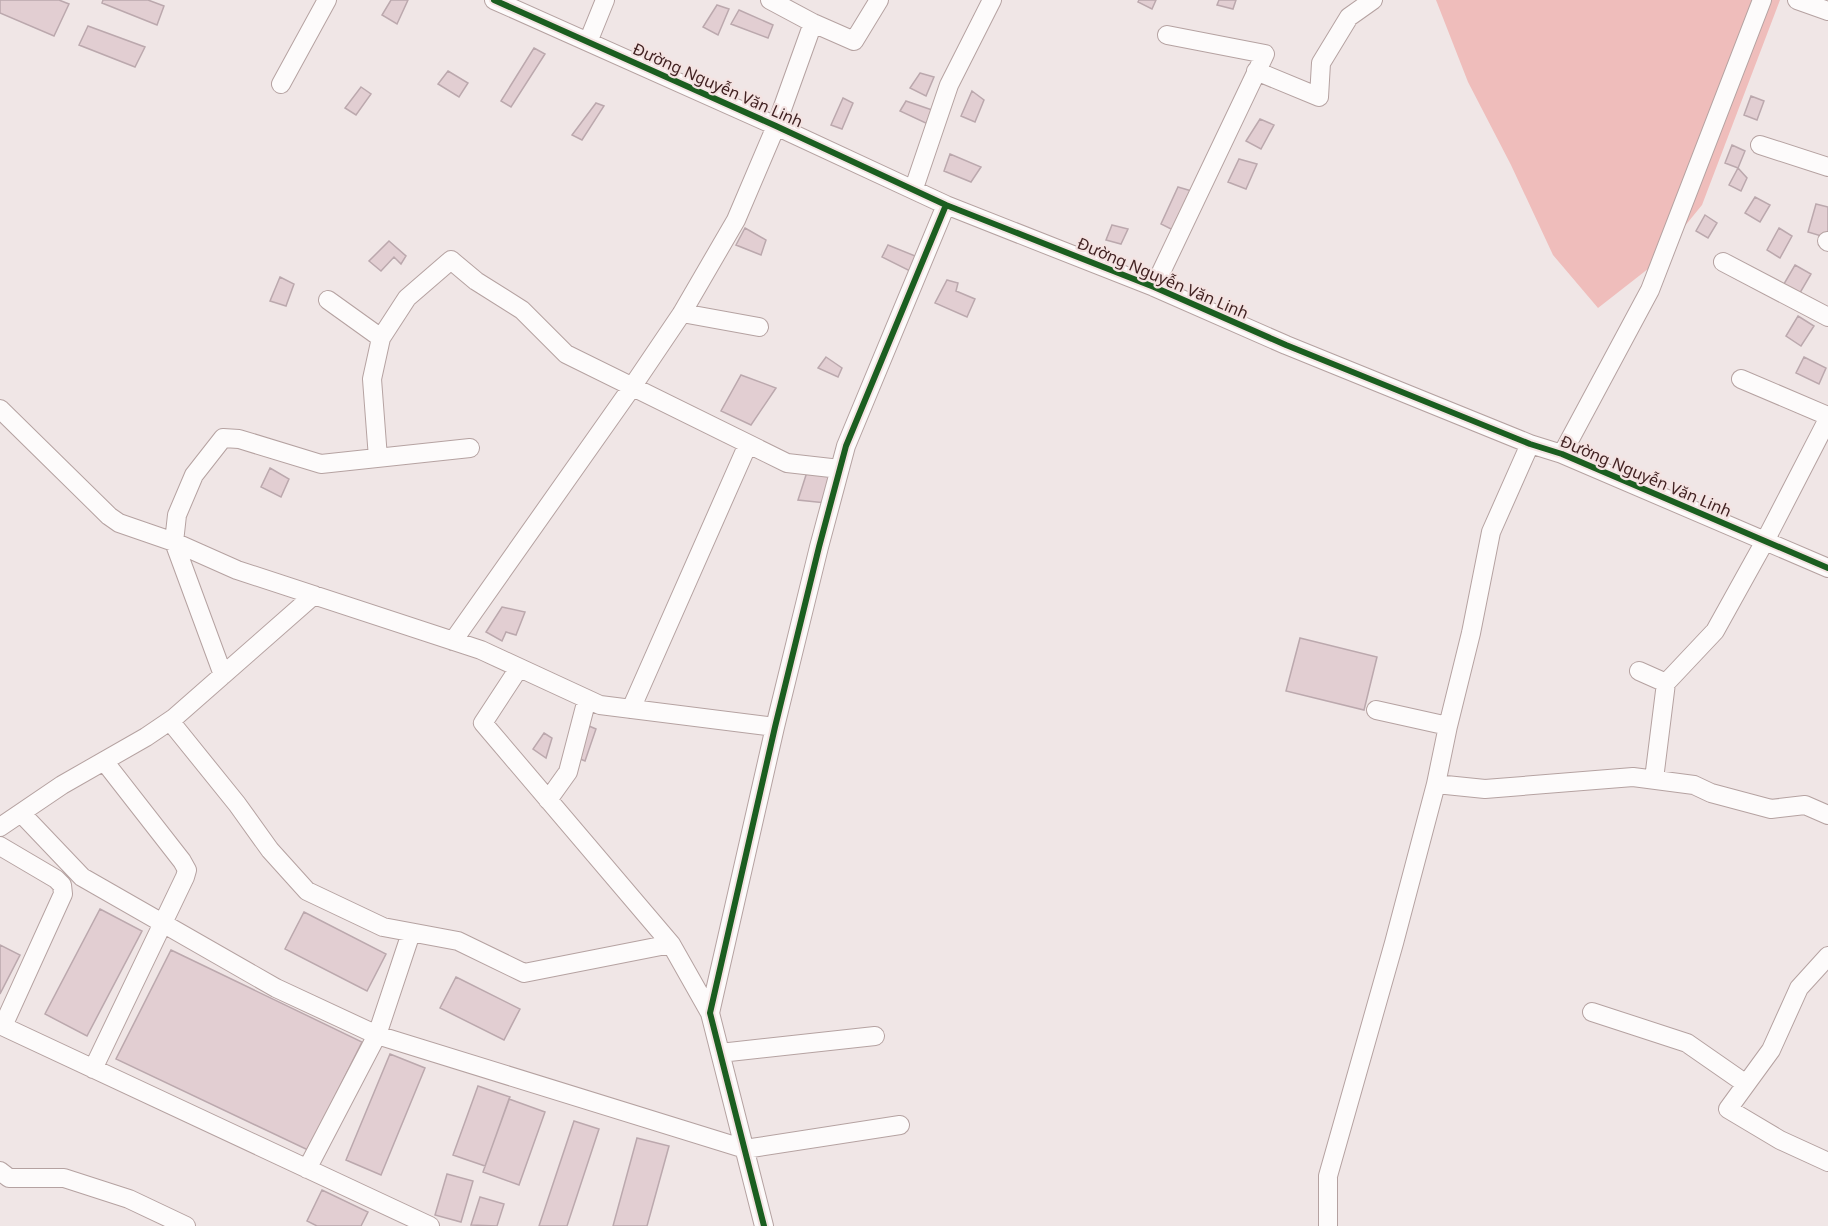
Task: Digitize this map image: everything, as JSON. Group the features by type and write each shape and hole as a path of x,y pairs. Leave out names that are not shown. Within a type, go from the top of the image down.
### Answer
{"street":[{"path":"281,84 327,0"},
{"name":"Đường Nguyễn Văn Linh","path":"494,0 914,188 946,205 1154,288 1286,345 1530,444 1562,454 1828,568"},
{"path":"588,42 605,0"},
{"path":"770,0 854,41 879,0"},
{"path":"914,188 949,85 992,0"},
{"path":"1256,71 1319,97 1321,63 1347,9 1373,0"},
{"path":"1562,454 1650,290 1762,0"},
{"path":"1797,0 1828,11"},
{"path":"453,641 682,313 736,220 776,126 813,22"},
{"path":"1154,288 1265,54 1167,35"},
{"path":"1760,145 1828,167"},
{"path":"710,1013 775,727 846,446 946,205"},
{"path":"378,458 372,379 381,338 407,298 451,260 476,281 522,310 566,354 788,463 840,469"},
{"path":"1723,262 1828,318"},
{"path":"328,300 381,338"},
{"path":"682,313 759,327"},
{"path":"1654,779 1666,683 1715,631 1765,541 1828,417 1741,379"},
{"path":"0,409 119,524 174,542 237,570 481,650 600,705 775,727"},
{"path":"223,675 174,542 177,515 194,475 223,438 239,439 321,464 470,448"},
{"path":"631,709 748,444"},
{"path":"1328,1226 1328,1176 1436,784 1471,633 1491,532 1530,444"},
{"path":"0,827 62,785 170,721 314,595"},
{"path":"519,668 483,723 671,944 710,1013 764,1226"},
{"path":"1639,670 1666,683"},
{"path":"548,800 568,772 587,699"},
{"path":"1376,710 1448,726"},
{"path":"170,721 237,804 270,850 308,891 383,927 458,941 524,973 671,944"},
{"path":"93,1069 164,924 187,870 183,861 104,761"},
{"path":"1436,784 1485,789 1633,777 1694,784 1711,794 1771,809 1805,805 1828,815"},
{"path":"21,813 82,877 276,988 377,1035 744,1149 900,1125"},
{"path":"0,846 56,879 62,885 63,894 1,1025 430,1226"},
{"path":"307,1169 377,1035 411,933"},
{"path":"1828,956 1799,988 1771,1050 1728,1109 1780,1140 1828,1162"},
{"path":"1592,1012 1687,1043 1746,1084"},
{"path":"720,1053 875,1036"},
{"path":"3,1178 64,1178 129,1199 186,1226"}],"shaded area":[{"path":"1436,0 1780,0 1702,205 1653,265 1598,308 1553,255 1511,165 1468,82"}],"building":[{"path":"0,0 59,0 69,4 54,36 0,13"},
{"path":"103,0 148,0 164,6 157,25 102,3"},
{"path":"391,0 408,0 397,24 382,15"},
{"path":"1139,0 1156,0 1152,9 1138,2"},
{"path":"1219,0 1236,0 1233,9 1217,5"},
{"path":"717,5 729,9 718,35 703,27"},
{"path":"739,10 773,25 768,38 731,24"},
{"path":"88,26 145,47 135,67 79,45"},
{"path":"534,48 545,54 511,107 501,101"},
{"path":"448,71 468,83 459,97 438,84"},
{"path":"920,73 934,77 926,96 910,88"},
{"path":"361,87 371,94 356,115 345,108"},
{"path":"972,91 984,100 975,122 961,116"},
{"path":"1751,96 1764,101 1757,120 1744,115"},
{"path":"843,98 853,103 842,129 831,125"},
{"path":"906,101 935,111 930,125 900,111"},
{"path":"596,103 604,106 582,140 572,135"},
{"path":"1260,119 1274,125 1261,149 1246,141"},
{"path":"1732,145 1745,151 1738,168 1725,163"},
{"path":"950,154 981,167 971,182 944,171"},
{"path":"1239,159 1257,164 1246,189 1228,182"},
{"path":"1738,168 1747,178 1741,191 1729,185"},
{"path":"1178,187 1195,192 1175,231 1161,224"},
{"path":"1755,197 1770,205 1760,222 1745,213"},
{"path":"1816,204 1828,207 1828,238 1808,232"},
{"path":"1705,215 1717,223 1708,238 1696,231"},
{"path":"1112,225 1128,229 1121,244 1106,240"},
{"path":"745,228 766,240 761,255 736,245"},
{"path":"1779,228 1792,236 1780,258 1767,250"},
{"path":"389,241 406,256 401,264 394,257 381,271 369,261"},
{"path":"888,245 920,258 914,273 882,257"},
{"path":"1795,265 1811,274 1797,298 1781,289"},
{"path":"280,277 294,284 286,306 270,301"},
{"path":"947,280 958,283 956,291 975,299 967,317 935,303"},
{"path":"1798,316 1814,326 1801,346 1786,336"},
{"path":"826,357 842,368 838,377 818,368"},
{"path":"1804,357 1826,368 1819,384 1796,373"},
{"path":"741,375 776,388 751,425 721,411"},
{"path":"270,468 289,479 281,497 261,487"},
{"path":"807,472 830,477 826,503 798,500"},
{"path":"502,607 525,612 516,635 506,632 502,641 486,632"},
{"path":"1300,638 1377,657 1364,710 1286,691"},
{"path":"582,723 596,729 585,761 573,756"},
{"path":"544,733 552,738 546,758 533,749"},
{"path":"100,909 142,931 87,1036 45,1014"},
{"path":"304,912 386,954 367,991 285,949"},
{"path":"0,945 20,955 0,994"},
{"path":"171,950 362,1042 308,1150 116,1059"},
{"path":"456,977 520,1009 504,1040 440,1008"},
{"path":"390,1054 425,1068 381,1175 346,1160"},
{"path":"478,1086 510,1097 485,1166 453,1155"},
{"path":"509,1099 545,1112 519,1185 483,1172"},
{"path":"574,1121 599,1129 567,1226 539,1226"},
{"path":"637,1138 669,1146 647,1226 613,1226"},
{"path":"447,1174 473,1181 461,1222 435,1215"},
{"path":"322,1190 368,1212 361,1226 317,1226 307,1221"},
{"path":"480,1197 504,1204 497,1226 471,1225"}],"cycle path":[{"path":"494,0 946,205 1154,287 1286,345 1530,444 1562,454 1828,568"},
{"path":"764,1226 710,1013 775,727 846,446 946,205"}]}
